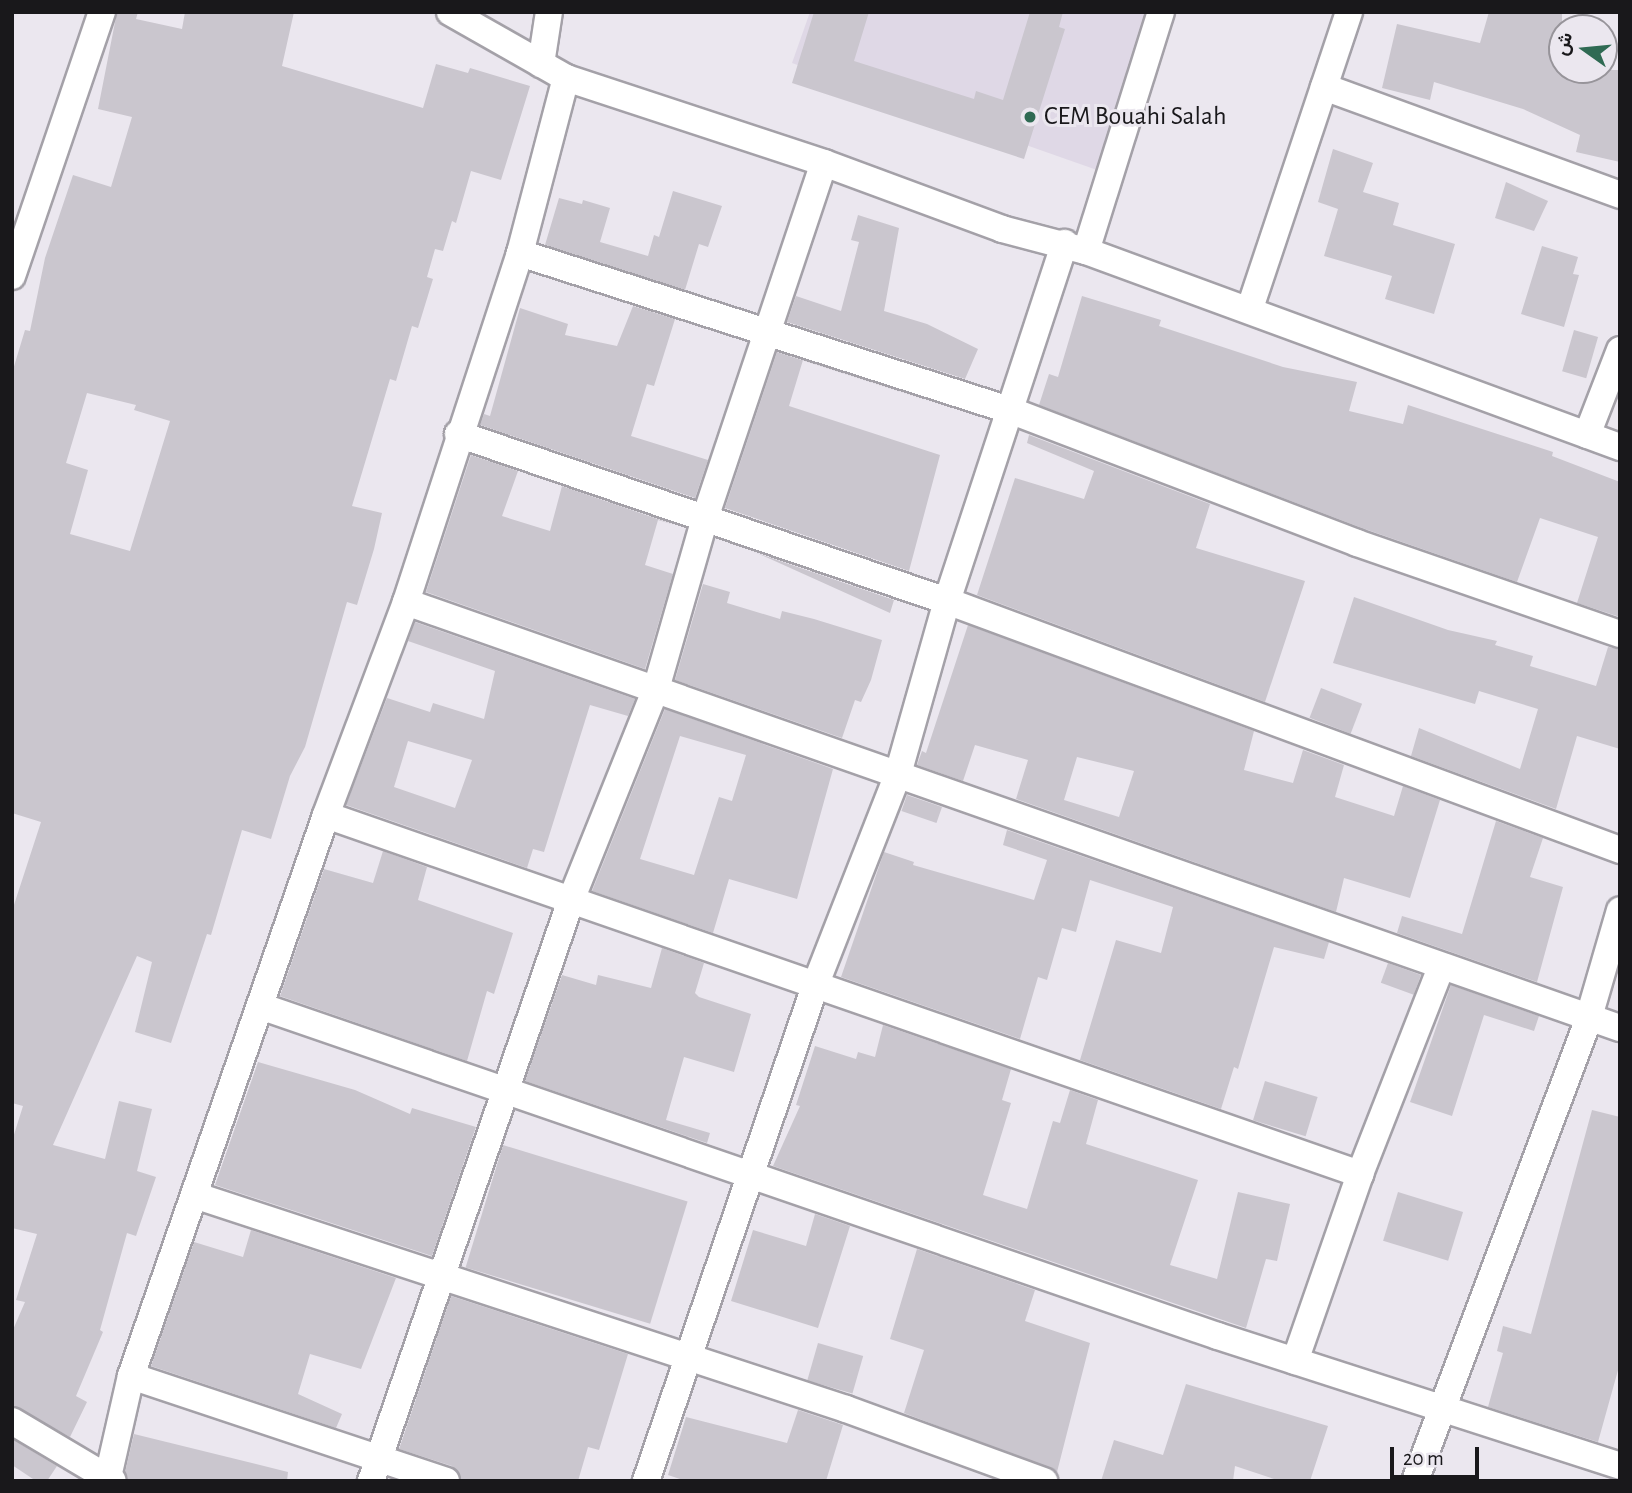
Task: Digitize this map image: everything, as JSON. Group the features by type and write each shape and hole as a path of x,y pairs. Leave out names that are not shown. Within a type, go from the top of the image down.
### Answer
{"street":[{"path":"12,276 102,12"},
{"path":"450,12 566,78 824,163 1002,229 1075,247 1250,308 1620,447"},
{"path":"541,64 550,12"},
{"path":"646,1481 815,986 898,774 947,601 1012,411 1161,12"},
{"path":"1250,308 1349,12"},
{"path":"12,1421 110,1479 131,1376 326,815 406,602 458,434 520,253 566,78"},
{"path":"1324,87 1620,195"},
{"path":"371,1481 571,900 656,689 706,515 770,333 824,163"},
{"path":"520,253 1012,411 1357,543 1620,634"},
{"path":"1587,435 1620,350"},
{"path":"458,434 706,515 947,601 1620,850"},
{"path":"406,602 1620,1028"},
{"path":"326,815 1360,1174"},
{"path":"1415,1481 1589,1017 1620,910"},
{"path":"1296,1361 1360,1174 1441,967"},
{"path":"260,1006 1296,1361 1620,1465"},
{"path":"194,1195 688,1357 1044,1481"},
{"path":"131,1376 381,1456 446,1481"}],"shaded area":[{"name":"CEM Bouahi Salah","path":"810,12 1149,12 1097,170 792,63"}],"building":[{"path":"117,12 138,12 136,19 182,29 185,12 294,12 282,66 423,108 436,64 468,73 470,68 530,86 501,180 471,171 456,223 452,221 443,251 435,249 427,277 433,279 418,328 412,326 396,381 390,379 352,506 382,513 374,549 357,605 347,602 305,747 290,776 271,839 242,830 211,935 207,934 171,1043 135,1032 152,962 137,956 53,1145 105,1159 119,1101 152,1109 137,1171 156,1177 136,1236 127,1233 100,1330 103,1332 76,1396 87,1402 70,1437 12,1405 12,1332 25,1302 16,1300 37,1234 12,1228 12,1141 23,1106 12,1103 12,911 41,822 12,813 12,373 25,330 30,331 45,258 73,175 111,187 132,117 98,109","holes":["87,393 136,405 134,410 170,421 130,551 70,534 88,470 66,463"]},
{"path":"814,12 869,12 854,61 974,99 976,91 1003,100 1030,12 1063,12 1059,27 1065,29 1024,159 792,83"},
{"path":"1489,12 1562,12 1548,14 1548,84 1618,84 1620,70 1620,162 1576,152 1580,135 1523,109 1434,82 1430,100 1382,88 1397,24 1480,43"},
{"path":"1333,149 1373,163 1363,192 1399,203 1393,225 1455,244 1434,314 1385,299 1392,276 1324,256 1338,209 1318,202"},
{"path":"1506,182 1548,201 1534,231 1495,218"},
{"path":"673,191 722,206 708,247 699,244 685,290 545,245 559,198 582,204 583,200 610,208 600,242 648,256 654,235 659,237"},
{"path":"858,215 899,228 884,311 927,324 978,349 965,379 787,322 796,296 841,311 859,242 851,240"},
{"path":"1542,246 1578,257 1573,274 1579,275 1564,327 1521,314"},
{"path":"1082,296 1161,320 1159,326 1283,367 1357,382 1349,411 1403,424 1408,405 1553,452 1552,456 1620,482 1620,617 1577,603 1598,537 1540,518 1517,582 1362,528 1039,405 1049,374 1058,377"},
{"path":"633,306 675,319 654,386 647,384 631,436 708,460 695,498 480,425 484,414 490,416 520,308 568,324 565,335 617,346"},
{"path":"1574,330 1598,337 1586,378 1562,371"},
{"path":"777,352 803,360 789,406 940,455 909,571 725,508"},
{"path":"1029,435 1210,504 1196,548 1305,581 1265,702 977,595 1015,478 1084,499 1094,471 1027,443"},
{"path":"471,455 518,471 502,516 550,531 562,486 675,525 658,520 645,565 673,574 645,669 426,592"},
{"path":"751,551 894,600 890,613 759,554"},
{"path":"703,584 730,592 727,603 780,619 782,611 882,640 871,680 861,702 855,700 842,738 675,680"},
{"path":"1354,597 1448,630 1497,641 1495,645 1533,656 1530,666 1596,686 1608,647 1620,649 1620,749 1577,736 1556,809 1411,756 1419,728 1520,769 1538,709 1479,691 1475,704 1333,663"},
{"path":"415,622 635,699 628,716 590,705 544,852 533,849 527,868 346,805 387,698 430,712 433,703 484,719 495,671 408,641","holes":["408,741 472,760 455,808 394,787"]},
{"path":"968,625 1254,731 1244,770 1293,783 1303,750 1344,765 1335,797 1394,816 1403,786 1440,800 1410,898 1344,878 1336,912 1016,799 1028,760 975,745 963,781 917,765 922,751 926,753","holes":["1077,757 1134,771 1119,817 1064,800"]},
{"path":"1321,688 1362,704 1351,734 1310,718"},
{"path":"665,709 833,769 797,899 729,879 713,933 592,891","holes":["680,736 746,755 732,801 719,797 694,875 640,859"]},
{"path":"907,795 942,807 936,823 901,811"},
{"path":"1496,821 1543,838 1530,877 1563,887 1537,982 1397,933 1402,916 1462,934"},
{"path":"1007,830 1329,942 1324,959 1274,947 1238,1069 1234,1067 1221,1109 1080,1060 1116,940 1161,953 1173,907 1090,880 1076,932 1062,928 1047,980 1038,977 1020,1039 841,977 884,852 914,862 913,865 1034,900 1047,860 1003,845"},
{"path":"383,851 427,867 418,900 513,933 494,994 487,991 467,1061 280,996 324,869 373,883"},
{"path":"662,948 704,963 695,993 699,997 751,1014 734,1072 684,1057 666,1120 710,1133 707,1143 525,1081 562,975 596,985 598,975 651,988"},
{"path":"1388,963 1421,975 1414,995 1381,983"},
{"path":"1451,985 1539,1016 1534,1031 1484,1015 1452,1116 1410,1102"},
{"path":"883,1025 1011,1069 1002,1100 1011,1103 983,1195 1027,1209 1053,1121 1060,1123 1070,1090 1098,1100 1086,1144 1198,1180 1170,1265 1217,1279 1238,1192 1290,1204 1277,1261 1266,1259 1246,1328 773,1166 800,1106 796,1105 815,1046 856,1059 858,1052 875,1057"},
{"path":"258,1062 355,1090 410,1114 412,1108 476,1127 432,1256 215,1185"},
{"path":"1265,1081 1318,1097 1306,1136 1253,1120"},
{"path":"1592,1110 1620,1117 1620,1363 1598,1442 1488,1407 1503,1353 1497,1351 1503,1326 1531,1334"},
{"path":"503,1145 688,1201 650,1324 466,1267"},
{"path":"1398,1192 1463,1212 1448,1261 1383,1241"},
{"path":"815,1214 850,1226 818,1328 731,1301 753,1230 806,1246"},
{"path":"251,1230 396,1278 361,1369 310,1354 298,1394 342,1414 336,1428 151,1366 194,1242 243,1257"},
{"path":"917,1249 1035,1290 1025,1321 1090,1343 1057,1472 904,1413 924,1350 890,1339"},
{"path":"451,1296 628,1354 599,1450 588,1447 578,1481 461,1481 452,1466 399,1449"},
{"path":"818,1343 863,1356 852,1393 807,1380"},
{"path":"1186,1384 1328,1426 1310,1481 1280,1481 1235,1466 1233,1481 1101,1481 1114,1440 1163,1455"},
{"path":"798,1410 843,1425 826,1481 686,1481 668,1475 686,1417 787,1443"},
{"path":"134,1434 288,1472 287,1481 129,1481 125,1472"},
{"path":"12,1439 57,1466 47,1481 36,1481 12,1465"}],"place":[{"name":"CEM Bouahi Salah","path":"1030,117"}]}
